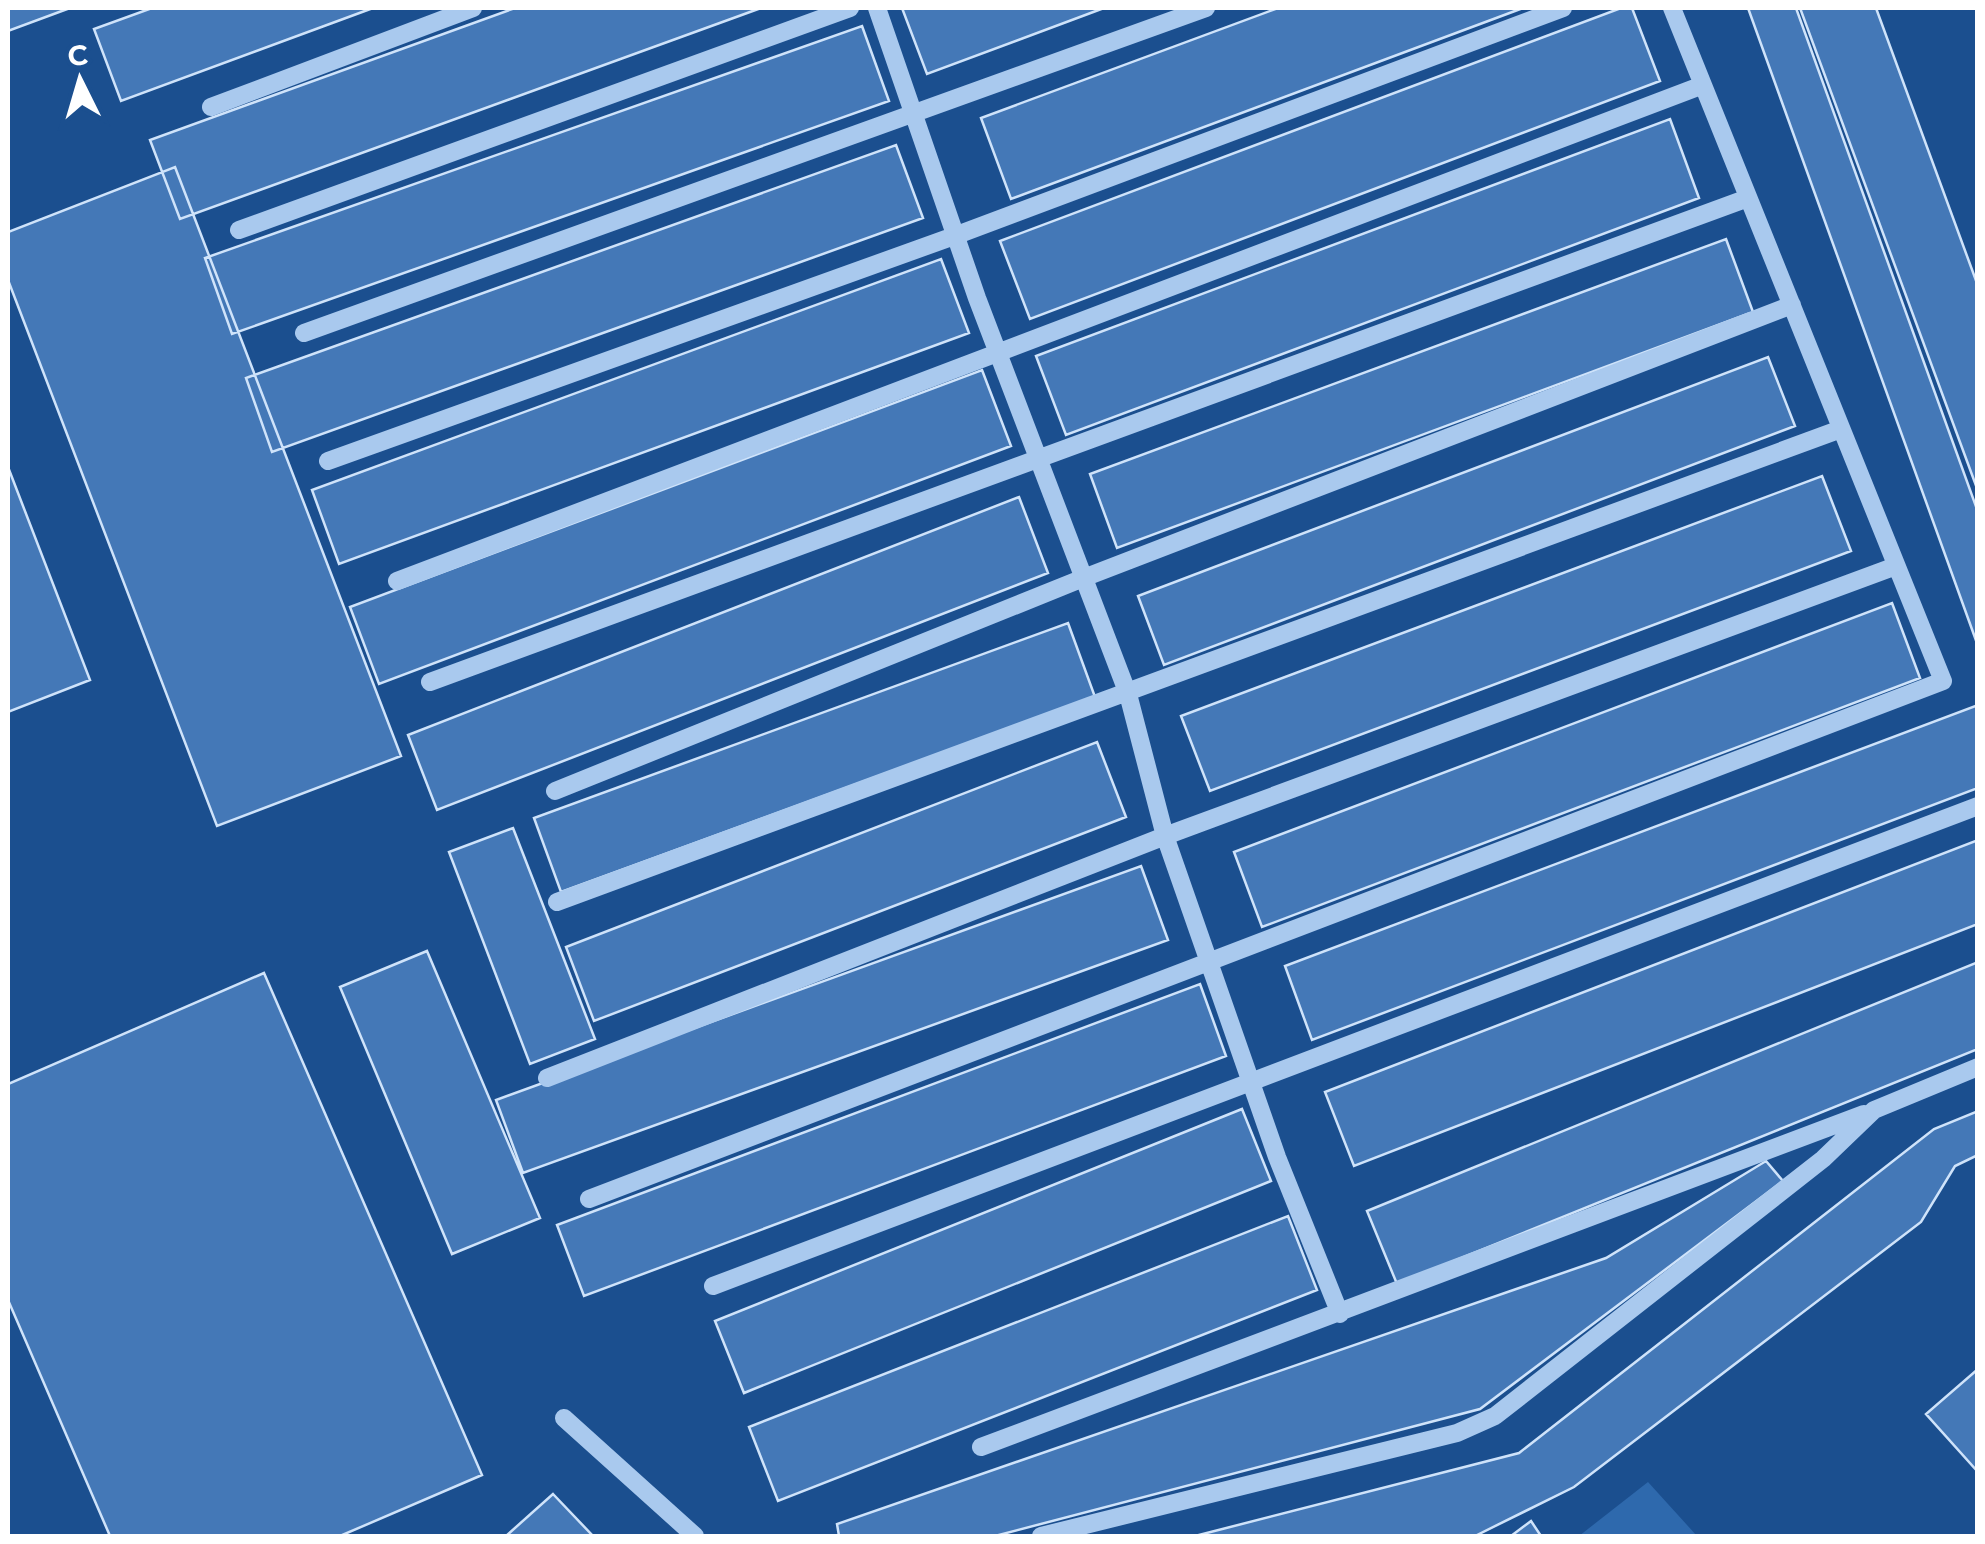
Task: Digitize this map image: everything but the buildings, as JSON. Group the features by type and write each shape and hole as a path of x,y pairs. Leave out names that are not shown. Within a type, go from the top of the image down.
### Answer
{"lane":[{"path":"211,107 473,8"},
{"path":"239,230 850,8"},
{"path":"878,8 912,114 1002,354 1036,457 1086,577 1128,694 1165,836 1276,1157 1340,1314"},
{"path":"304,333 1206,8"},
{"path":"328,461 957,234 1563,8"},
{"path":"589,1199 1942,682 1672,8"},
{"path":"397,580 1703,86"},
{"path":"430,682 1748,198"},
{"path":"556,791 1086,577 1792,305"},
{"path":"557,902 1841,429"},
{"path":"548,1078 1165,836 1896,566"},
{"path":"713,1286 1978,806"},
{"path":"981,1448 1874,1110 1978,1067"},
{"path":"1041,1536 1458,1432 1495,1416 1823,1159 1874,1110"},
{"path":"564,1418 696,1536"}],"shaded area":[{"path":"1648,1482 1697,1536 1579,1536"}]}
